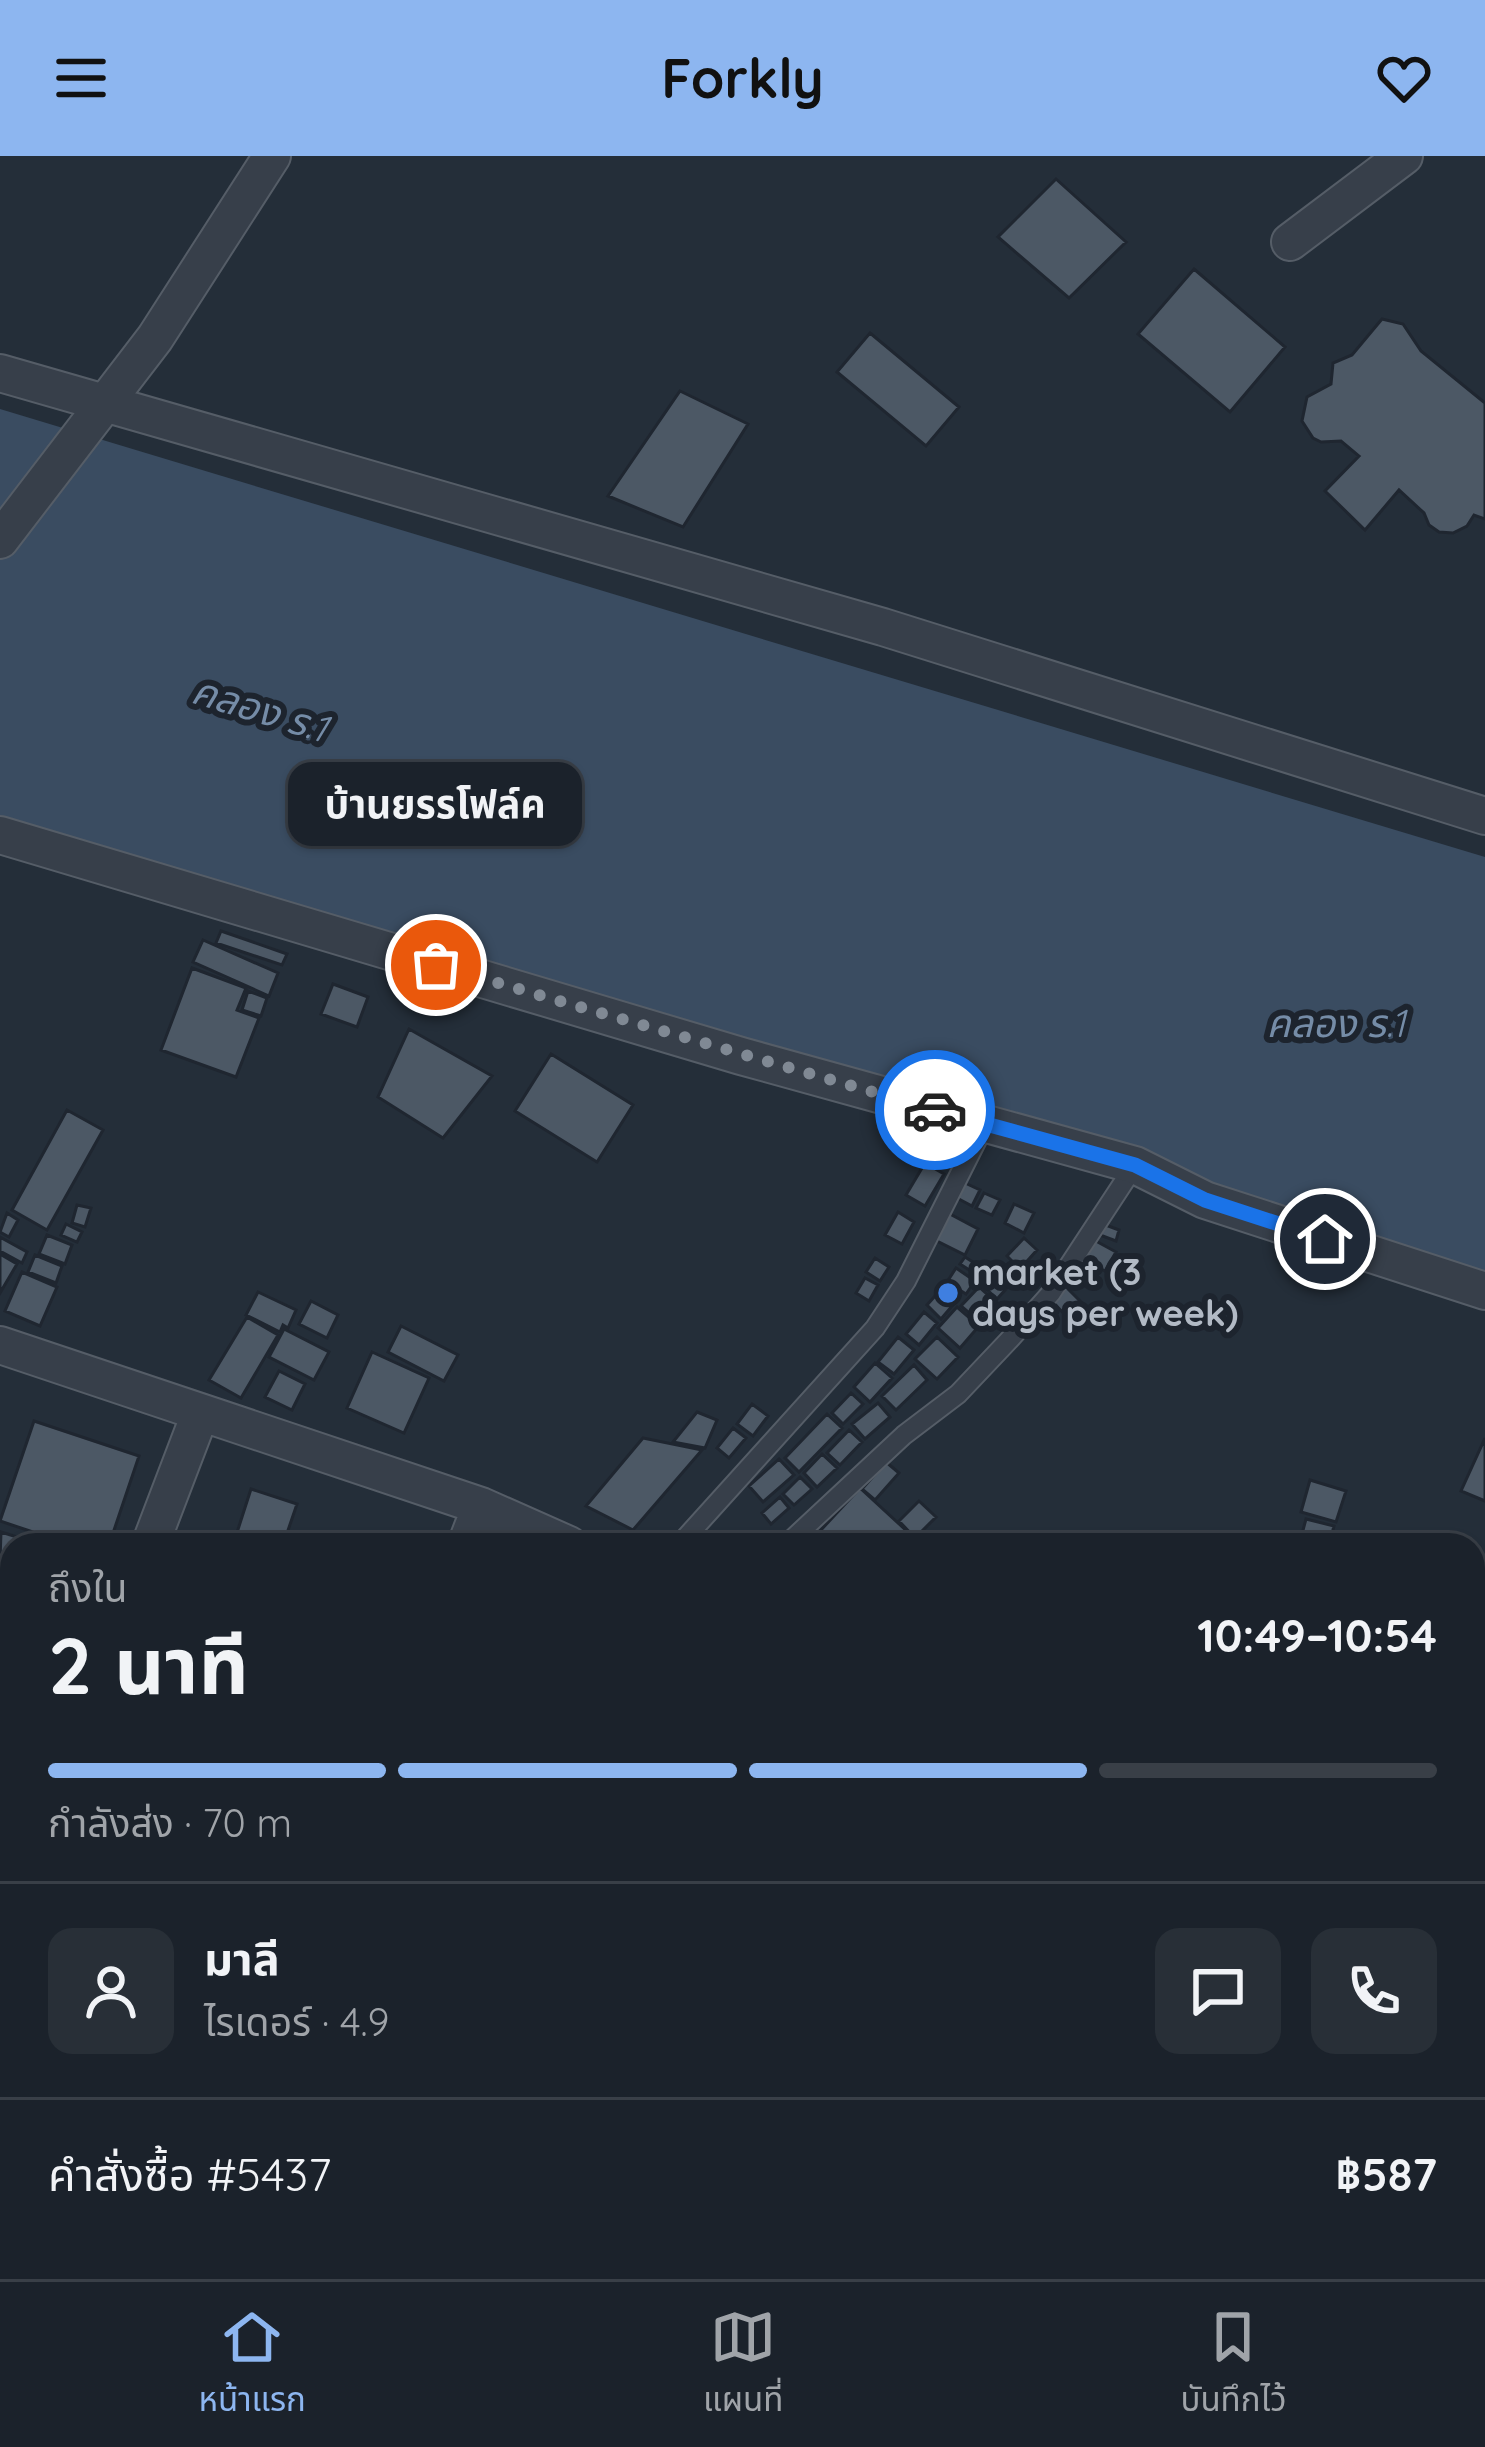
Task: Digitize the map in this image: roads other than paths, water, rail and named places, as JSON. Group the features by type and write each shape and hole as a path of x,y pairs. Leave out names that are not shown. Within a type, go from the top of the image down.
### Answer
{"street":[{"path":"0,540 155,338 272,156"},
{"path":"1290,242 1404,156"},
{"path":"0,374 883,627 1485,816"},
{"path":"0,836 740,1056 1135,1165 1205,1200 1485,1291"},
{"path":"0,1346 481,1507 541,1533"},
{"path":"155,1533 200,1414"},
{"path":"471,1533 481,1507"}],"lane":[{"path":"690,1533 875,1328 906,1282 985,1124"},
{"path":"799,1533 887,1450 958,1394 1011,1338 1051,1293 1135,1165"}],"water":[{"name":"คลอง ร.1","path":"0,409 1485,857 1485,1278 0,825"}],"place":[{"name":"บ้านยรรโฟล์ค","path":"436,965"},
{"name":"market (3 days per week)","path":"948,1293"}]}
